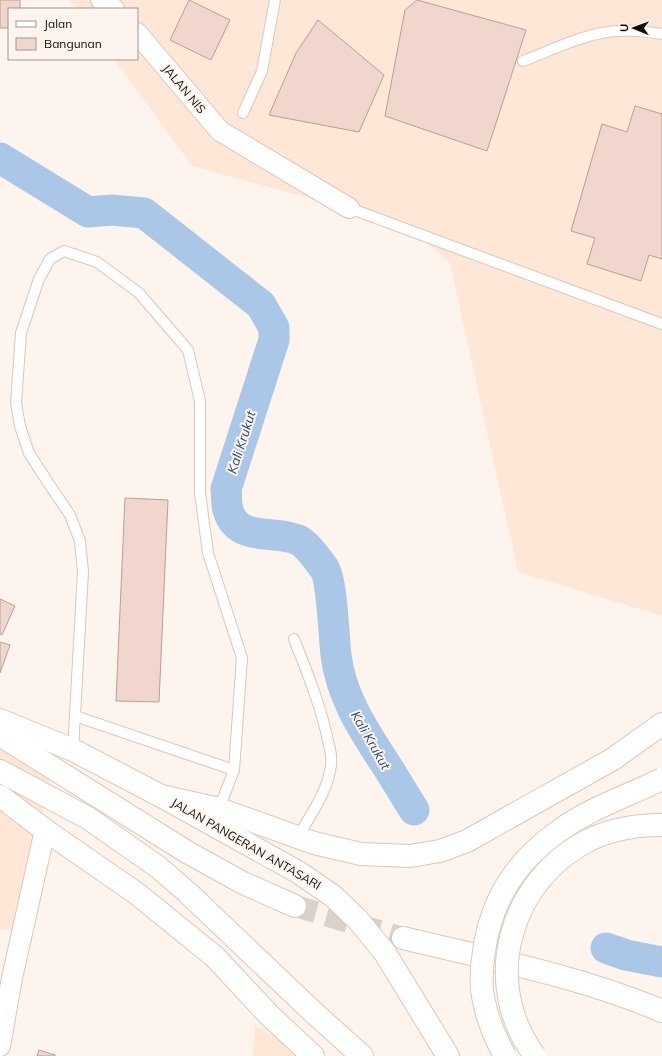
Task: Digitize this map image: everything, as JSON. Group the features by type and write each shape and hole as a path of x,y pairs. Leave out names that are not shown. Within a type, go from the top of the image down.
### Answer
{"main road":[{"name":"JALAN PANGERAN ANTASARI","path":"0,720 73,750 162,796 298,872 333,896 358,920 385,953 448,1056"},
{"path":"162,796 220,809 314,843 361,854 410,856 440,851 467,841 613,759 662,724"},
{"path":"0,735 187,852 243,883 295,906"},
{"path":"0,771 88,818 158,867 188,893 313,1012 362,1056"},
{"path":"505,1056 494,1034 482,990 482,965 487,932 500,898 511,879 527,858 542,843 585,815 662,779"},
{"path":"0,796 45,830 136,893 215,957 269,1015 313,1056"},
{"path":"534,1056 525,1042 513,1015 506,984 509,944 515,922 525,902 550,869 568,854 591,839 635,826 662,825"},
{"path":"404,938 558,975 637,1001 662,1011"}],"street":[{"path":"101,0 113,8"},
{"name":"JALAN NIS","path":"138,34 220,131 349,208"},
{"path":"0,1046 6,977 45,830"}],"lane":[{"path":"243,113 262,71 275,0"},
{"path":"523,61 593,34 615,30 635,30 662,34"},
{"path":"349,208 662,324"},
{"path":"73,750 83,572 80,541 70,515 46,481 29,453 20,426 16,403 21,333 38,279 50,259 64,252 97,262 139,293 188,350 200,401 200,493 208,553 242,658 234,770 220,809"},
{"path":"294,639 324,719 331,764 322,795 298,837"},
{"path":"75,716 234,770"}],"shaded area":[{"path":"70,0 662,0 662,616 518,572 450,263 406,225 192,166 115,60 138,60 138,8 76,8"},
{"path":"0,721 57,752 15,931 0,929"},
{"path":"255,1025 306,1056 253,1056"}],"building":[{"path":"0,0 20,0 20,8 8,8 8,28 0,28"},
{"path":"189,0 230,20 211,60 170,40"},
{"path":"417,0 526,30 487,151 385,116 405,10"},
{"path":"318,20 384,75 359,132 269,115 296,53"},
{"path":"635,106 662,114 662,259 649,255 641,281 587,264 595,238 571,231 602,124 627,132"},
{"path":"125,498 168,500 159,702 116,701"},
{"path":"0,599 15,606 2,635 0,634"},
{"path":"0,642 10,645 0,673"},
{"path":"39,1050 55,1055 55,1056 37,1056"}],"waterway":[{"name":"Kali Krukut","path":"0,158 88,212 112,210 144,213 261,305 274,328 274,340 226,489 228,510 233,520 240,527 248,531 278,535 298,540 312,552 324,568 329,584 336,655 343,687 364,730 414,810"},
{"path":"606,948 626,955 662,962"}],"tunnel":[{"path":"295,906 403,938"}]}
